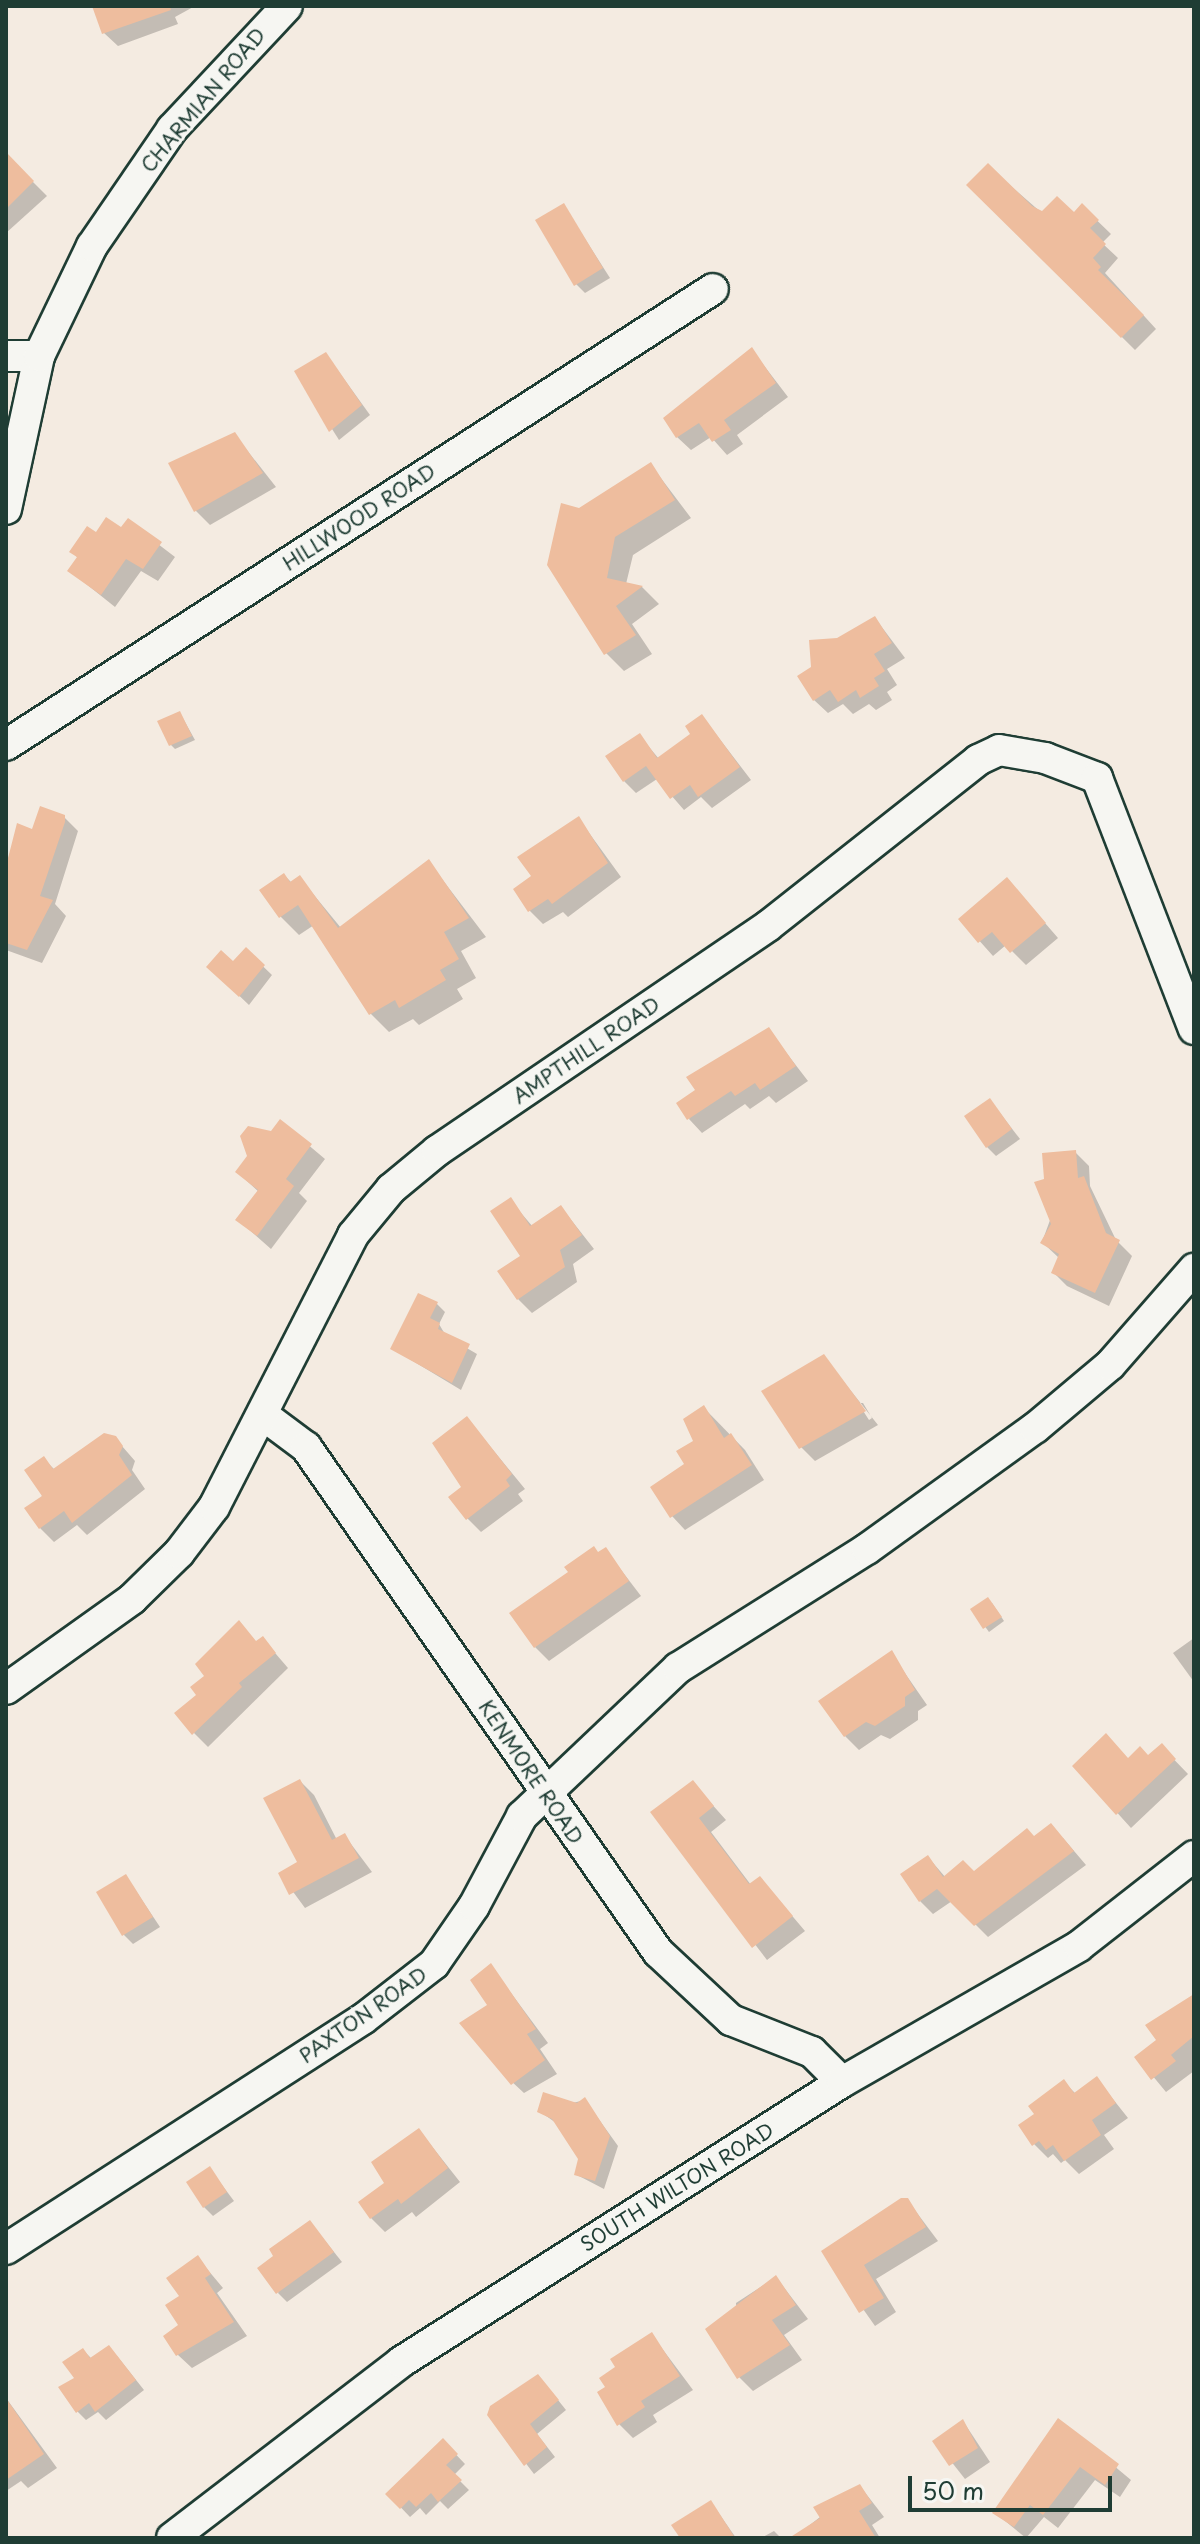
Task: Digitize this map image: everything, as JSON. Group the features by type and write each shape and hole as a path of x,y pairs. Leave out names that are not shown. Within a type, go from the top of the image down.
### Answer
{"street":[{"name":"CHARMIAN ROAD","path":"6,509 39,356 92,246 172,129 287,6"},
{"name":"HILLWOOD ROAD","path":"6,745 713,289"},
{"path":"6,356 39,356"},
{"name":"AMPTHILL ROAD","path":"6,1689 132,1599 179,1553 214,1507 353,1235 391,1189 437,1151 768,926 978,760 999,750 1045,758 1097,778 1194,1029"},
{"name":"PAXTON ROAD","path":"6,2249 363,2019 434,1964 474,1906 522,1816 678,1668 867,1549 1035,1428 1110,1365 1194,1269"},
{"name":"KENMORE ROAD","path":"263,1415 306,1447 658,1952 703,1998 731,2020 812,2052 842,2082"},
{"name":"SOUTH WILTON ROAD","path":"172,2538 401,2362 842,2082 1079,1946 1194,1856"}],"building":[{"path":"92,6 170,6 171,10 102,34"},
{"path":"6,152 34,181 6,209"},
{"path":"988,163 1032,206 1042,211 1057,196 1074,212 1082,203 1099,220 1090,228 1106,244 1093,258 1101,267 1098,270 1144,315 1121,338 966,185"},
{"path":"564,203 603,268 574,286 535,220"},
{"path":"752,347 776,383 724,420 731,430 712,442 699,423 676,438 663,418"},
{"path":"326,352 362,405 329,432 294,371"},
{"path":"235,432 263,473 194,512 168,463"},
{"path":"651,462 675,500 615,537 607,578 643,586 616,606 636,635 604,655 547,565 561,503 579,508"},
{"path":"106,517 121,527 128,518 162,542 143,569 126,559 101,595 67,571 77,557 69,552 87,526 96,532"},
{"path":"875,616 892,643 874,654 885,671 874,678 879,686 860,698 856,690 838,702 830,690 813,701 797,676 811,667 809,640 837,638"},
{"path":"180,711 192,736 169,746 157,721"},
{"path":"702,714 740,767 698,797 690,785 670,799 646,766 623,782 605,756 640,733 657,758 690,734 685,726"},
{"path":"40,806 65,815 65,822 40,896 53,900 27,950 6,943 6,866 17,823 32,829"},
{"path":"579,816 608,863 552,904 548,899 528,912 513,889 531,876 517,857"},
{"path":"429,859 469,918 444,932 459,959 440,970 446,980 399,1008 395,1000 369,1015 298,905 279,918 259,890 284,873 290,882 300,875 338,928"},
{"path":"1007,877 1046,923 1010,953 992,932 978,943 958,919"},
{"path":"246,947 265,965 239,997 206,967 221,950 233,961"},
{"path":"769,1027 796,1066 760,1090 755,1083 735,1096 731,1091 687,1120 676,1103 695,1090 686,1077"},
{"path":"990,1098 1012,1129 986,1148 964,1116"},
{"path":"280,1119 312,1144 286,1179 294,1186 257,1236 235,1220 258,1190 235,1172 247,1156 240,1136 248,1126 271,1131"},
{"path":"1076,1150 1078,1178 1084,1176 1106,1233 1120,1240 1095,1293 1051,1273 1059,1254 1040,1243 1051,1224 1034,1182 1044,1179 1042,1153"},
{"path":"511,1197 530,1226 561,1205 582,1235 560,1250 565,1267 517,1300 497,1271 520,1256 490,1211"},
{"path":"418,1293 438,1302 430,1318 440,1323 438,1329 470,1344 452,1383 390,1349"},
{"path":"824,1354 866,1411 799,1449 761,1391"},
{"path":"704,1405 724,1438 731,1433 752,1465 670,1518 650,1487 684,1464 676,1451 693,1441 683,1419"},
{"path":"467,1416 512,1474 506,1480 510,1486 466,1520 448,1497 461,1487 432,1443"},
{"path":"104,1433 116,1436 123,1446 119,1455 132,1475 72,1523 64,1511 39,1529 24,1508 42,1496 24,1470 44,1456 53,1469"},
{"path":"594,1546 598,1552 606,1547 629,1581 534,1648 509,1613 568,1572 564,1567"},
{"path":"988,1597 1002,1617 983,1629 970,1609"},
{"path":"239,1620 256,1641 263,1636 276,1653 239,1683 242,1687 192,1735 174,1713 196,1695 190,1687 204,1676 195,1664"},
{"path":"892,1650 915,1690 905,1697 905,1706 875,1726 866,1722 844,1737 818,1701"},
{"path":"1106,1733 1128,1758 1140,1746 1148,1755 1162,1743 1176,1759 1116,1815 1072,1766"},
{"path":"300,1779 332,1840 345,1833 359,1858 289,1895 278,1873 297,1862 263,1798"},
{"path":"693,1780 714,1806 699,1818 749,1884 760,1876 793,1916 752,1948 650,1812"},
{"path":"1051,1823 1074,1851 974,1926 937,1889 919,1902 900,1874 928,1855 943,1877 963,1860 974,1871 1027,1828 1034,1836"},
{"path":"126,1874 153,1917 122,1936 96,1892"},
{"path":"491,1963 536,2029 527,2034 545,2060 511,2085 459,2023 487,2005 470,1980"},
{"path":"1194,1994 1194,2036 1171,2055 1176,2061 1151,2080 1134,2057 1156,2040 1145,2025"},
{"path":"1097,2076 1116,2103 1092,2120 1101,2135 1064,2161 1053,2145 1046,2150 1039,2141 1032,2146 1018,2125 1034,2114 1028,2106 1064,2079 1074,2093"},
{"path":"543,2092 577,2103 585,2097 610,2136 595,2181 574,2175 578,2159 552,2119 537,2112"},
{"path":"419,2128 448,2168 401,2204 398,2199 370,2219 358,2202 384,2183 371,2162"},
{"path":"210,2166 227,2192 203,2208 186,2182"},
{"path":"901,2198 908,2198 926,2227 864,2265 884,2298 859,2313 821,2251"},
{"path":"310,2220 334,2252 276,2294 257,2268 273,2256 269,2249"},
{"path":"198,2255 211,2274 205,2278 234,2322 176,2356 163,2336 178,2325 165,2305 179,2296 166,2278"},
{"path":"776,2275 796,2305 772,2320 790,2345 737,2379 705,2329"},
{"path":"652,2332 680,2376 641,2401 645,2407 617,2426 597,2392 605,2387 599,2378 615,2367 610,2359"},
{"path":"109,2345 136,2380 95,2412 89,2403 76,2413 58,2387 74,2378 62,2362 83,2348 90,2358"},
{"path":"538,2374 559,2400 530,2424 547,2447 524,2466 487,2415 490,2406"},
{"path":"6,2398 44,2454 6,2480"},
{"path":"1058,2418 1119,2464 1105,2485 1080,2467 1043,2515 1030,2505 1014,2527 992,2513"},
{"path":"963,2419 978,2448 949,2466 932,2441"},
{"path":"443,2438 458,2454 446,2465 462,2480 438,2502 431,2493 416,2507 409,2500 400,2509 385,2494"},
{"path":"860,2484 872,2503 859,2511 876,2538 789,2538 820,2518 813,2507"},
{"path":"711,2500 735,2538 680,2538 671,2525"}]}
